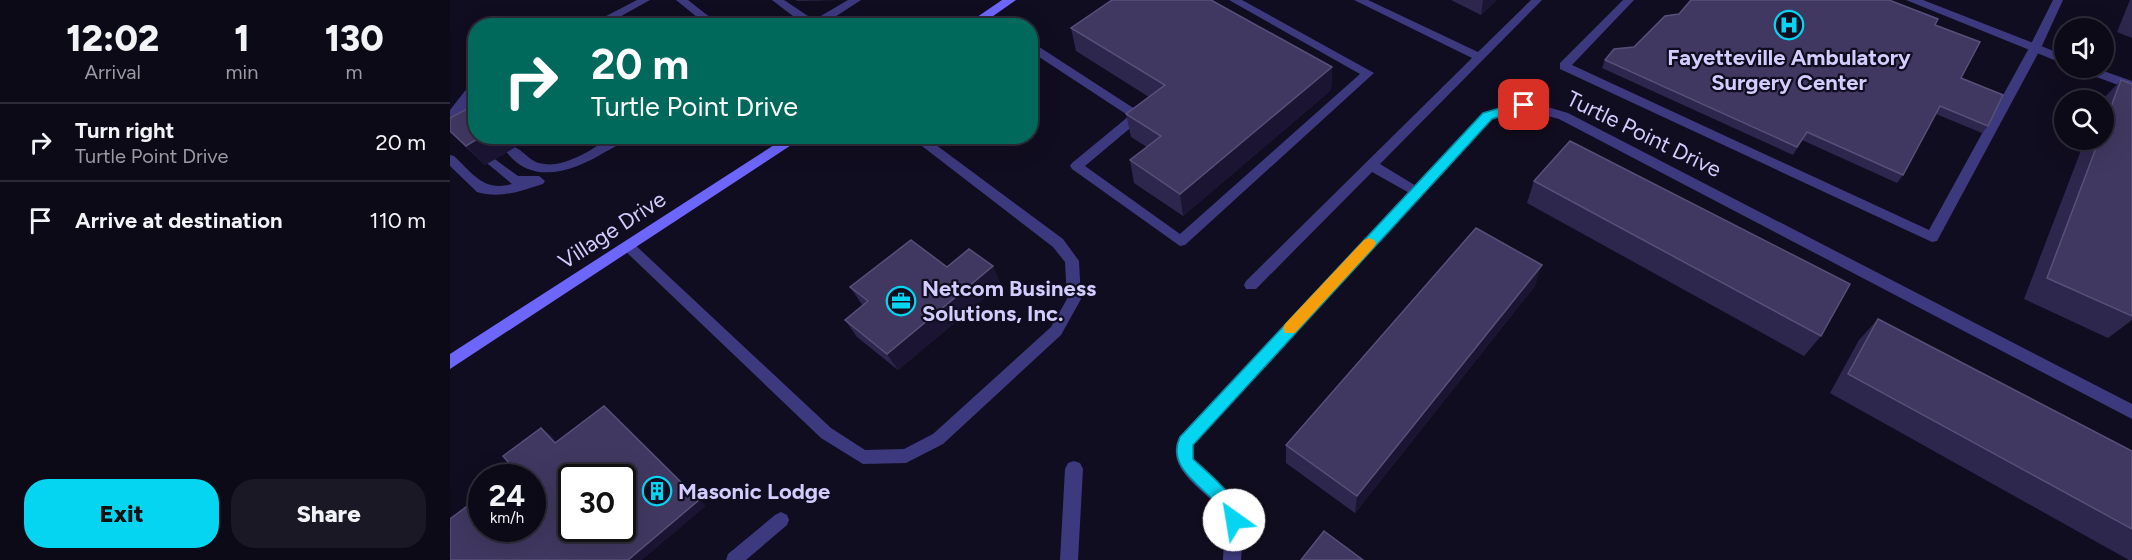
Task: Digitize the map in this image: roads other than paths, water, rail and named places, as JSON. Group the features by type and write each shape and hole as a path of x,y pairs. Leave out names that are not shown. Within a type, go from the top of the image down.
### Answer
{"main road":[{"path":"982,18 1010,0"},
{"name":"Village Drive","path":"450,362 787,144"}],"street":[{"path":"1912,0 2054,56"},
{"path":"2111,78 2132,86"},
{"name":"Turtle Point Drive","path":"1232,560 1233,513 1225,501 1187,463 1184,455 1185,442 1487,116 1524,105 1563,116 2132,412"},
{"path":"1069,560 1074,469"}],"lane":[{"path":"612,18 645,0"},
{"path":"681,0 705,18"},
{"path":"777,0 802,18"},
{"path":"824,18 855,0"},
{"path":"1038,50 1137,116 1076,166 1180,241 1368,73 1234,0"},
{"path":"1359,0 1478,57"},
{"path":"1251,285 1537,0"},
{"path":"1629,0 1564,66 1932,237 2035,48 2058,0"},
{"path":"986,15 990,18"},
{"path":"468,95 451,118 454,128 468,138"},
{"path":"466,97 465,105 468,108"},
{"path":"450,159 481,189 504,191 539,181 608,144"},
{"path":"628,247 826,433 863,457 906,456 938,439 1056,331 1074,299 1072,261 1058,243 926,144"},
{"path":"511,150 537,168 558,168 583,159"},
{"path":"492,161 515,180 539,181"},
{"path":"1371,165 1417,192"},
{"path":"734,560 781,520"}],"place":[{"name":"Fayetteville Ambulatory Surgery Center","path":"1789,25"},
{"name":"Netcom Business Solutions, Inc.","path":"901,301"},
{"name":"Masonic Lodge","path":"657,491"}]}
